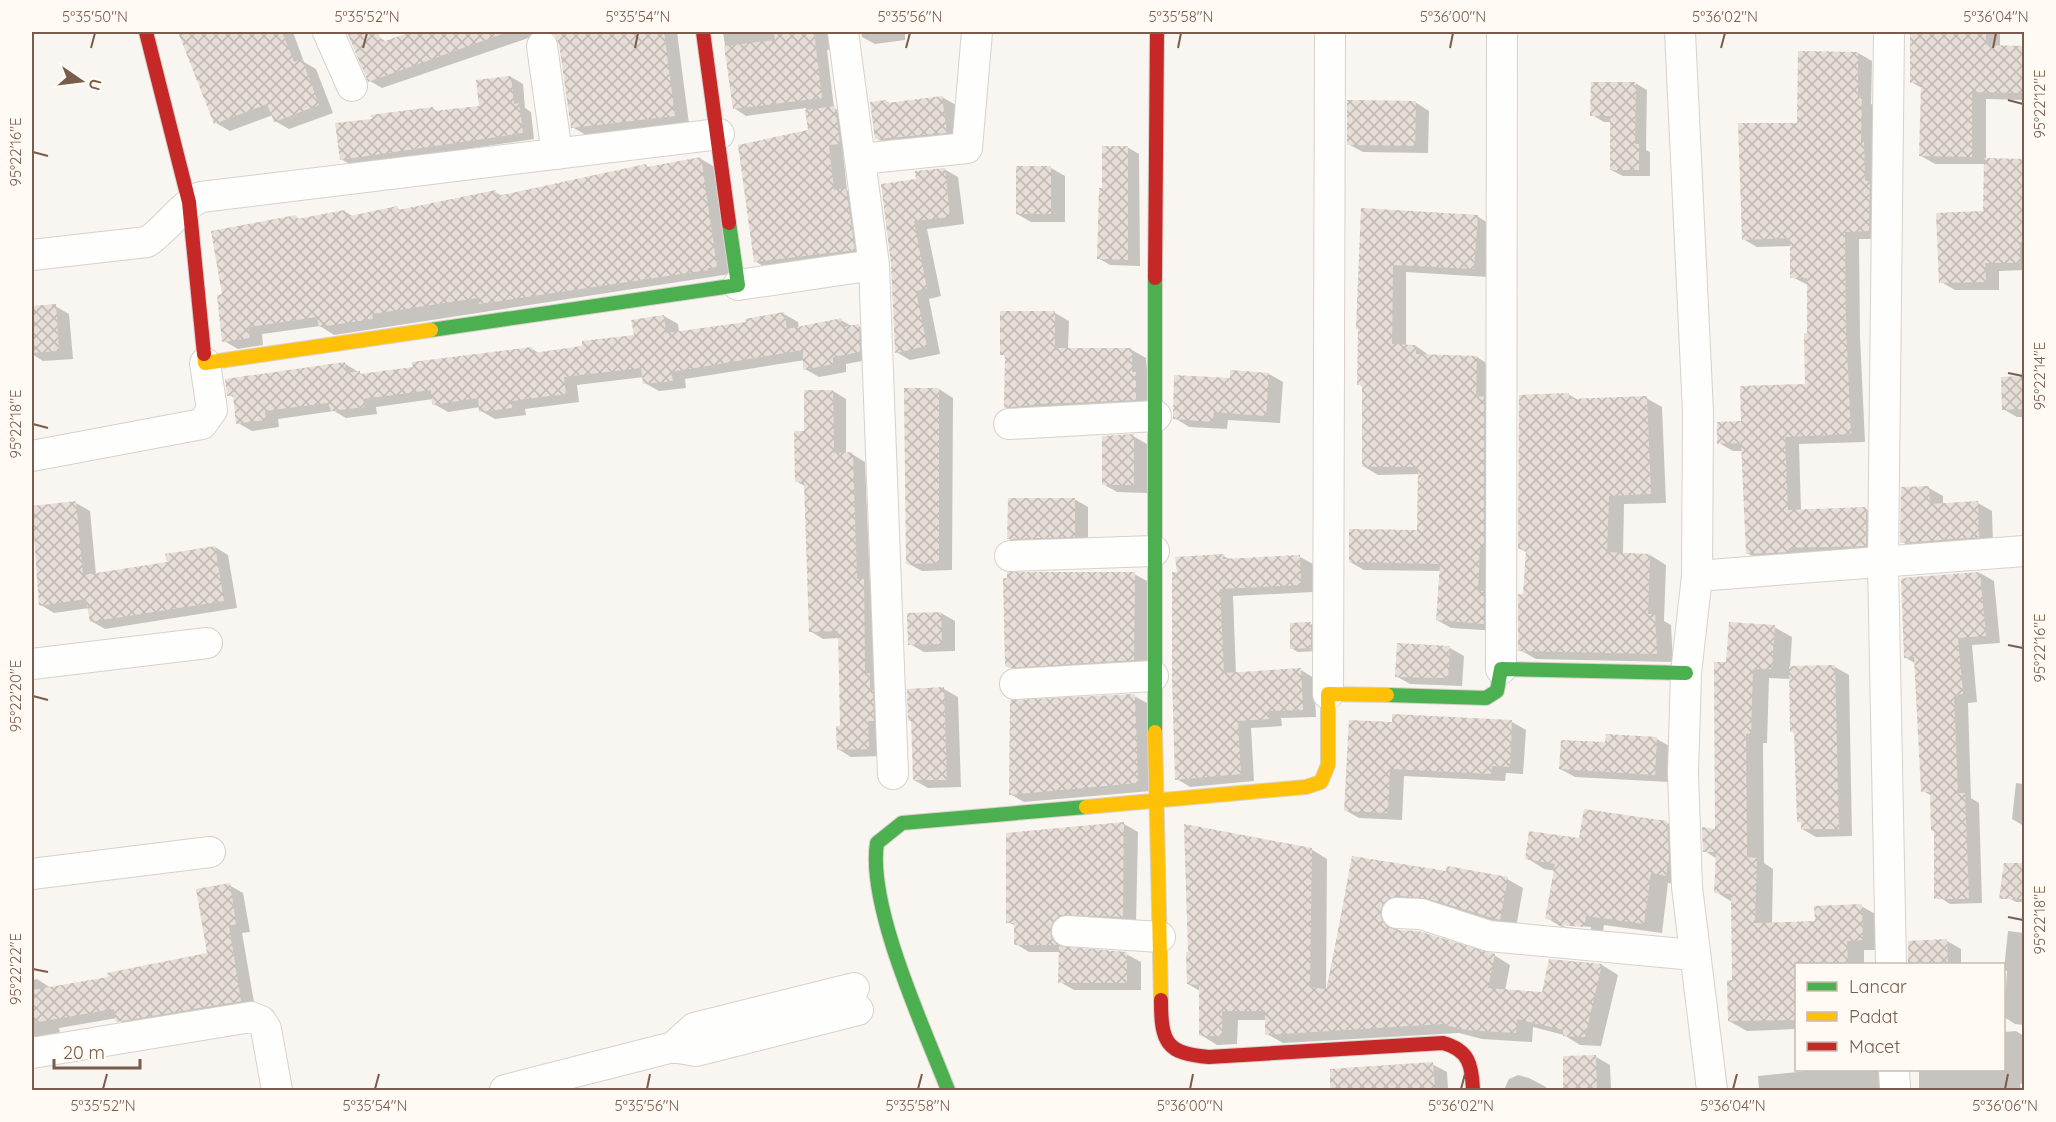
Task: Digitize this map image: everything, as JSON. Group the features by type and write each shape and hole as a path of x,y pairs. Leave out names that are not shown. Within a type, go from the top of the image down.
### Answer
{"street":[{"path":"32,456 202,424 212,410 189,202 146,32"},
{"path":"328,32 352,86"},
{"path":"703,32 719,134 738,285"},
{"path":"843,32 874,265 893,774"},
{"path":"860,159 967,148 977,32"},
{"path":"1157,32 1153,676 1161,1022 1168,1044 1184,1055 1209,1057 1443,1043 1460,1046 1469,1056 1473,1090"},
{"path":"948,1090 889,932 874,868 876,844 888,831 902,823 1306,786 1321,782 1328,765 1329,32"},
{"path":"1328,694 1486,698 1497,691 1501,669 1502,32"},
{"path":"1680,32 1698,412 1697,576 1686,673 1683,773 1687,887 1712,1090"},
{"path":"1889,32 1883,564 1891,963"},
{"path":"542,46 557,154"},
{"path":"32,255 147,242 159,235 189,202 201,197 719,134"},
{"path":"205,363 874,265"},
{"path":"1009,424 1156,416"},
{"path":"1010,556 1154,551"},
{"path":"1697,576 1883,564 2025,551"},
{"path":"32,664 207,643"},
{"path":"1501,669 1686,673"},
{"path":"1015,684 1153,676"},
{"path":"32,874 210,852"},
{"path":"1397,913 1421,914 1489,936 1694,955"},
{"path":"1067,931 1160,937"},
{"path":"504,1090 673,1047 696,1051 856,999"},
{"path":"32,1053 251,1017 261,1021 266,1029 277,1090"}],"building":[{"path":"178,32 282,32 294,62 302,59 319,105 274,122 267,104 214,124"},
{"path":"347,32 378,32 382,42 411,32 505,33 368,82"},
{"path":"553,32 664,32 675,116 571,128 559,44"},
{"path":"774,32 814,32 822,98 733,109 724,46 775,40"},
{"path":"1910,32 1986,32 1986,45 2025,46 2025,93 1972,92 1972,157 1919,156 1921,83 1910,83"},
{"path":"1798,51 1858,52 1858,97 1862,97 1861,142 1864,142 1865,181 1870,181 1869,231 1845,232 1846,328 1851,434 1785,437 1788,510 1866,507 1866,546 1789,548 1789,552 1746,554 1741,443 1717,444 1717,422 1741,421 1740,386 1805,384 1804,333 1807,333 1807,278 1790,278 1790,238 1742,240 1738,123 1797,123"},
{"path":"511,76 514,104 519,103 523,133 340,160 335,123 372,119 370,115 433,107 434,111 479,106 476,80"},
{"path":"1591,82 1636,82 1635,144 1639,144 1639,170 1610,170 1610,116 1590,116"},
{"path":"942,96 947,133 875,139 870,102 886,100 887,103"},
{"path":"1347,100 1416,101 1415,146 1347,145"},
{"path":"835,106 840,144 829,145 834,190 846,188 855,250 754,262 738,145 808,130 805,110"},
{"path":"1102,146 1128,146 1128,260 1097,259 1099,188 1102,188"},
{"path":"701,157 717,267 479,304 478,298 372,314 373,319 319,327 317,317 248,327 250,338 222,342 217,295 222,294 211,231 296,215 297,219 345,210 346,217 397,206 398,210 496,190 497,196 646,164 647,167"},
{"path":"1984,158 2025,159 2025,242 2020,242 2020,263 1985,263 1986,282 1939,283 1936,213 1983,211"},
{"path":"1016,166 1051,166 1051,214 1016,214"},
{"path":"945,168 950,217 914,221 927,289 916,291 927,346 895,353 891,264 881,184 916,179 915,171"},
{"path":"1361,208 1478,215 1474,269 1393,265 1392,344 1416,345 1416,354 1477,356 1476,397 1484,396 1484,547 1480,547 1478,591 1484,591 1484,624 1436,620 1440,564 1349,562 1349,529 1417,530 1418,467 1362,467 1362,385 1357,385 1358,329 1356,329"},
{"path":"56,304 59,351 32,353 32,306"},
{"path":"1000,311 1055,311 1055,348 1132,348 1132,372 1136,372 1136,400 1039,404 1004,408 1005,355 1000,355"},
{"path":"784,312 787,329 842,318 843,327 859,324 860,352 833,357 833,364 803,370 803,350 671,372 673,381 643,384 641,368 564,377 566,394 512,401 512,408 479,412 478,398 432,405 431,390 363,399 364,407 331,411 328,403 265,411 266,420 236,424 233,395 227,396 225,379 345,362 346,373 360,371 360,374 413,367 412,362 532,347 533,353 582,346 582,341 634,335 631,320 664,315 666,333 746,322 745,319"},
{"path":"1230,370 1269,373 1266,416 1214,412 1213,422 1173,419 1174,375 1230,378"},
{"path":"2025,376 2025,409 2002,410 2001,377"},
{"path":"904,388 939,388 939,563 906,564"},
{"path":"804,390 833,390 834,453 853,452 857,579 864,579 865,673 870,673 870,690 873,690 874,721 868,721 869,749 837,750 836,726 840,726 838,631 809,632 804,482 795,482 794,431 804,431"},
{"path":"1569,393 1569,399 1647,396 1651,494 1609,496 1607,552 1650,554 1648,614 1655,614 1657,654 1518,651 1518,594 1523,594 1526,550 1518,549 1519,395"},
{"path":"1134,434 1134,485 1102,485 1102,436"},
{"path":"1929,486 1930,504 1978,501 1979,537 1900,543 1901,487"},
{"path":"1008,498 1075,498 1075,537 1007,539"},
{"path":"76,501 83,575 167,562 165,554 215,546 224,601 90,622 86,599 39,606 32,506"},
{"path":"1223,554 1223,559 1300,555 1301,585 1220,589 1224,673 1301,668 1303,710 1268,711 1269,719 1238,721 1241,774 1175,780 1172,572 1177,572 1175,557"},
{"path":"1007,572 1135,572 1134,660 1010,668 1005,666 1003,578 1007,578"},
{"path":"1980,572 1986,636 1958,638 1963,694 1954,695 1958,793 1965,793 1969,899 1934,899 1934,831 1931,831 1930,792 1921,792 1914,657 1904,658 1901,578"},
{"path":"941,612 942,644 908,645 907,613"},
{"path":"1311,622 1311,648 1290,649 1290,623"},
{"path":"1729,622 1775,625 1772,669 1753,669 1751,734 1746,734 1747,857 1757,858 1755,923 1815,921 1814,906 1862,904 1863,940 1847,941 1848,963 1795,963 1795,1020 1728,1021 1727,980 1732,980 1731,894 1714,893 1716,852 1703,852 1702,827 1715,829 1714,662 1726,662"},
{"path":"1397,643 1450,646 1448,678 1395,677"},
{"path":"1835,665 1839,829 1801,829 1801,822 1797,822 1794,732 1790,732 1789,666"},
{"path":"944,687 947,780 913,780 911,721 908,721 907,689"},
{"path":"1135,694 1138,783 1009,795 1010,700"},
{"path":"1392,714 1512,720 1510,767 1492,766 1491,774 1390,769 1388,813 1344,811 1349,720 1392,722"},
{"path":"1606,734 1657,737 1655,775 1559,769 1561,740 1605,742"},
{"path":"1584,809 1667,821 1669,858 1666,876 1651,873 1644,924 1586,916 1584,927 1558,925 1559,921 1545,919 1555,864 1525,859 1529,831 1579,838"},
{"path":"1124,822 1123,917 1060,915 1053,921 1050,929 1051,938 1057,945 1014,945 1014,923 1006,923 1006,833"},
{"path":"1184,824 1312,848 1310,987 1327,989 1352,856 1446,871 1447,866 1508,877 1500,920 1426,898 1398,896 1383,903 1380,912 1382,920 1387,927 1396,930 1418,931 1495,954 1488,988 1542,992 1549,959 1602,964 1585,1037 1563,1036 1563,1030 1517,1019 1516,1033 1465,1030 1442,1024 1265,1035 1265,1011 1222,1011 1222,1036 1199,1036 1199,985 1187,984"},
{"path":"2004,863 2025,863 2025,899 1999,899"},
{"path":"230,883 236,924 229,926 241,1001 116,1022 114,1009 32,1023 32,990 108,977 107,973 207,953 196,889"},
{"path":"1947,939 1948,963 1908,963 1908,941"},
{"path":"1059,946 1127,952 1127,983 1058,983"},
{"path":"1596,1055 1597,1090 1563,1090 1563,1056"},
{"path":"1433,1062 1435,1090 1330,1090 1330,1069"}],"traffic: fast":[{"path":"431,330 738,285 729,223"},
{"path":"1155,278 1155,732"},
{"path":"1387,695 1486,698 1497,691 1501,669 1686,673"},
{"path":"948,1090 912,1001 889,932 880,899 876,869 877,843 902,823 1086,807"}],"traffic: slow":[{"path":"204,354 205,363 431,330"},
{"path":"1086,807 1306,787 1321,782 1328,765 1328,694 1387,695"},
{"path":"1155,732 1161,1000"}],"traffic: jam":[{"path":"146,32 189,202 204,354"},
{"path":"703,32 729,223"},
{"path":"1155,278 1157,32"},
{"path":"1161,1000 1162,1026 1165,1036 1175,1049 1183,1053 1209,1057 1443,1043 1464,1054 1472,1073 1473,1090"}]}
